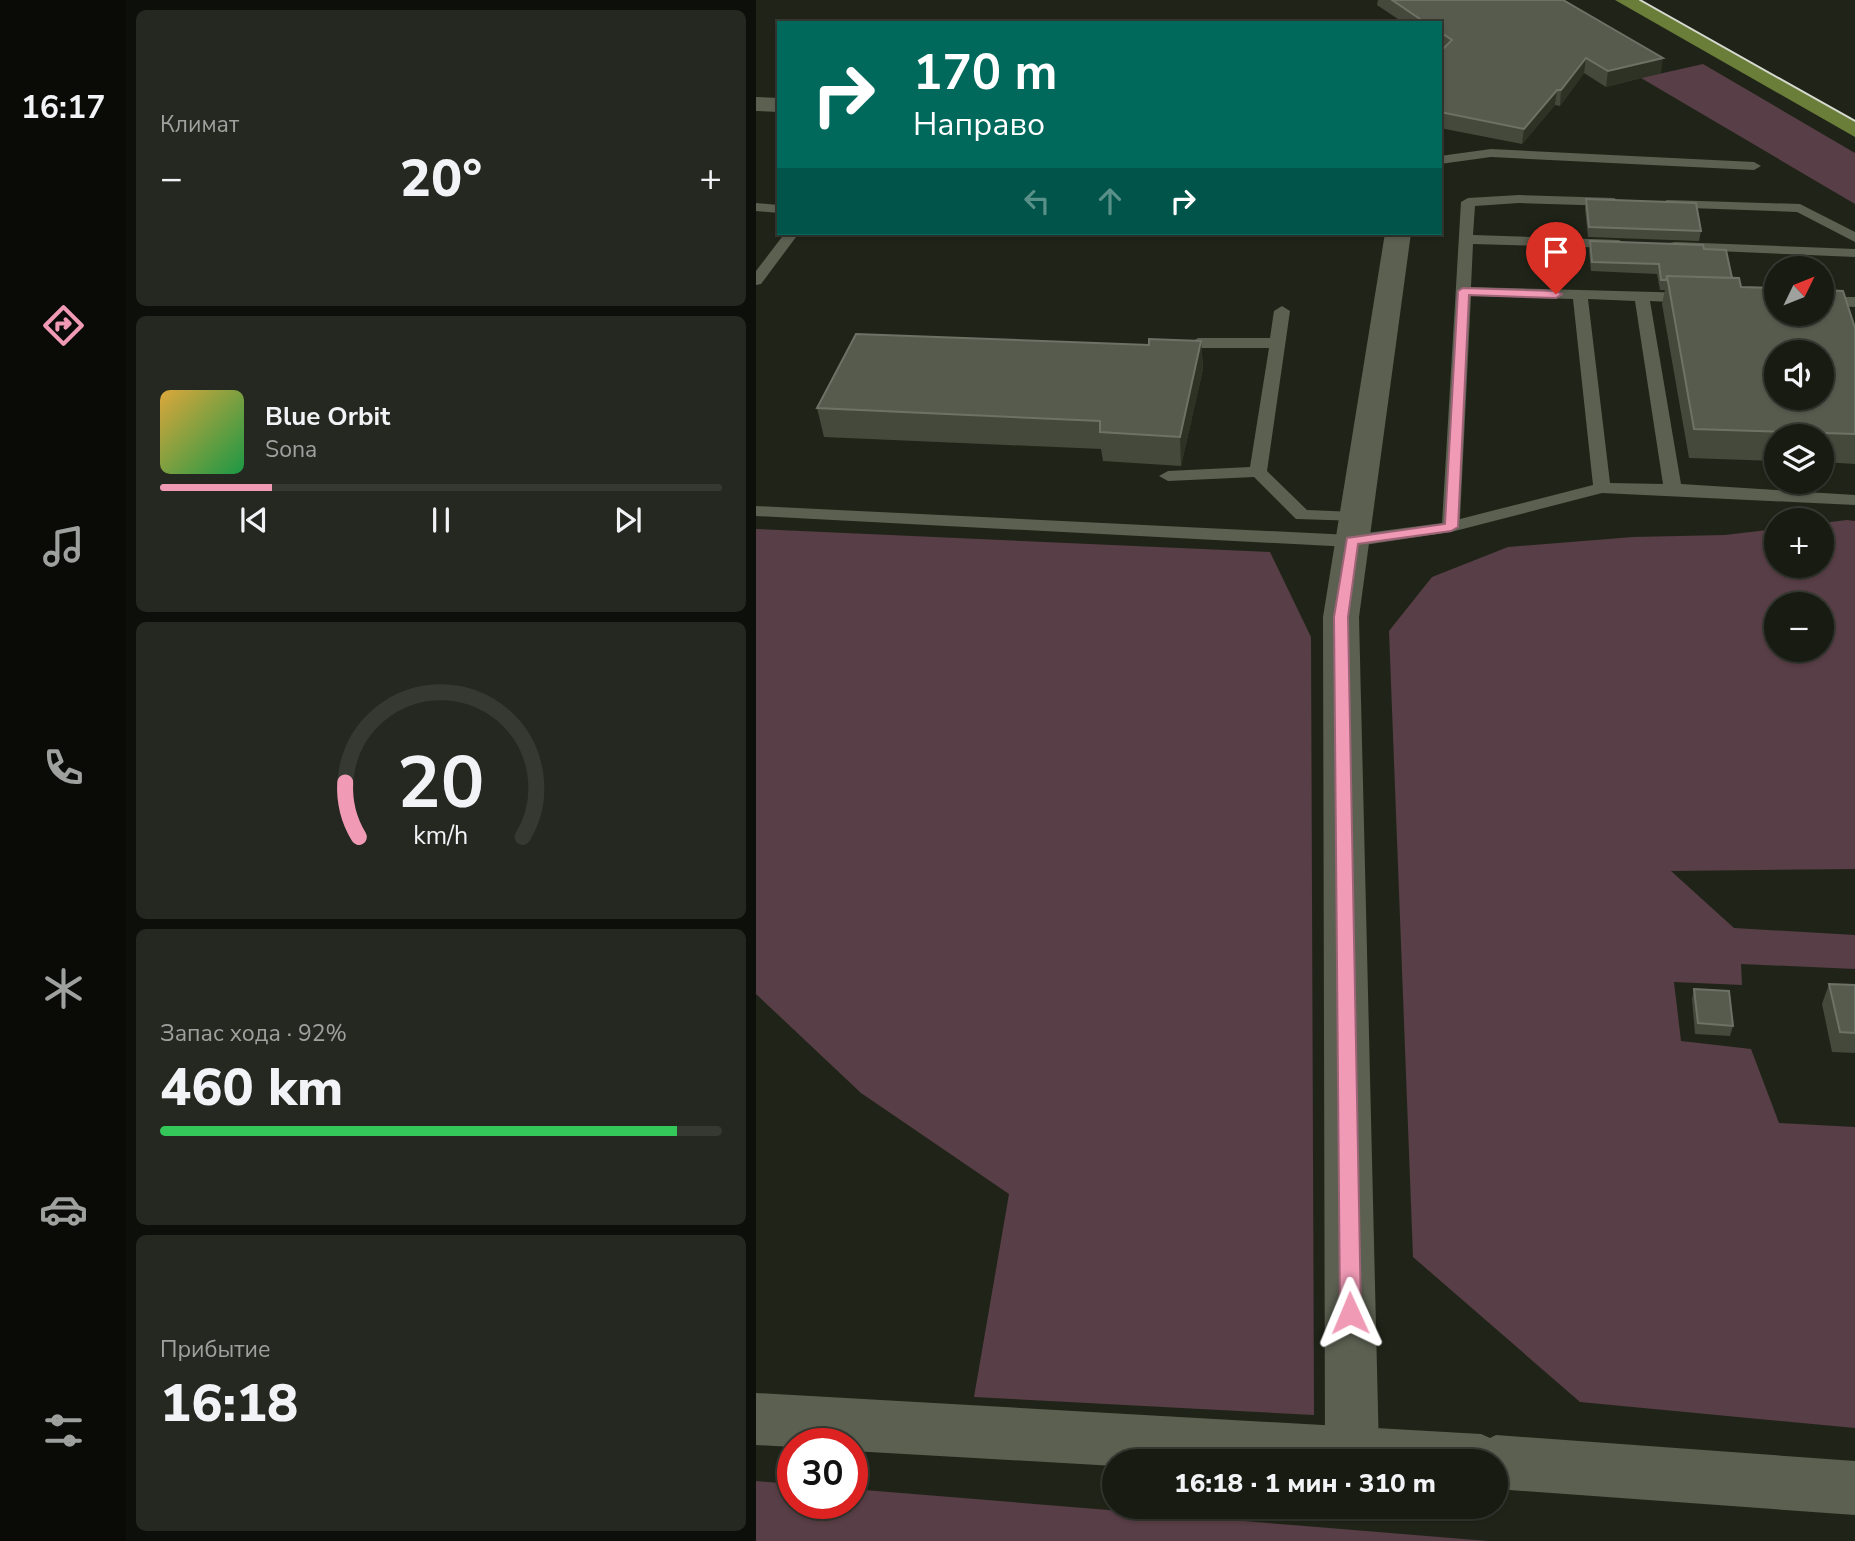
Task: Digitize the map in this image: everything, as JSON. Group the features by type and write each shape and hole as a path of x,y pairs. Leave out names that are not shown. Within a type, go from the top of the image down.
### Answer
{"main road":[{"path":"1625,0 1855,130"}],"street":[{"path":"756,104 777,105"},
{"path":"1352,1449 1341,617 1398,235"},
{"path":"756,1419 1298,1449"},
{"path":"1508,1463 1855,1488"}],"lane":[{"path":"1442,160 1491,153 1754,166"},
{"path":"1451,527 1468,202 1520,199 1626,202"},
{"path":"1653,203 1800,208 1855,237"},
{"path":"756,207 777,209"},
{"path":"756,281 790,235"},
{"path":"1466,239 1633,245"},
{"path":"1660,246 1855,253"},
{"path":"1463,291 1709,299"},
{"path":"1580,295 1602,488"},
{"path":"1642,297 1673,489"},
{"path":"1834,301 1855,302"},
{"path":"1258,472 1282,311"},
{"path":"1198,343 1276,343"},
{"path":"1168,476 1258,472 1302,515 1353,529"},
{"path":"756,511 1353,529 1451,527 1602,488 1673,489 1855,500"}],"shaded area":[{"path":"1703,64 1855,153 1855,204 1641,78"},
{"path":"1855,521 1855,869 1671,871 1734,928 1855,935 1855,969 1741,964 1742,985 1674,982 1681,1041 1751,1049 1779,1123 1855,1127 1855,1428 1580,1402 1413,1257 1389,631 1432,577 1508,547 1633,537 1725,535 1764,530 1764,578 1834,578 1834,522"},
{"path":"756,529 1270,552 1311,637 1314,1415 974,1397 1009,1194 861,1093 756,994"},
{"path":"756,1481 777,1483 777,1519 868,1519 868,1490 1102,1509 1102,1519 1219,1519 1488,1541 756,1541"}],"building":[{"path":"1392,0 1563,0 1663,58 1608,71 1586,58 1561,90 1557,90 1524,129 1442,112 1442,50 1452,40 1442,33 1442,21 1423,21"},
{"path":"1586,199 1696,203 1701,231 1589,227"},
{"path":"1590,241 1703,245 1704,249 1726,250 1732,278 1667,276 1666,280 1661,280 1659,264 1592,262"},
{"path":"1667,276 1739,278 1741,287 1764,288 1764,326 1834,326 1834,291 1843,291 1855,328 1855,434 1834,433 1834,424 1764,424 1764,431 1694,429"},
{"path":"856,334 1149,345 1149,339 1201,341 1180,437 1100,432 1100,421 817,408"},
{"path":"1829,984 1855,985 1855,1033 1840,1032"},
{"path":"1694,989 1729,991 1733,1026 1698,1023"}],"tram line":[{"path":"1640,0 1855,121"}],"route":[{"path":"1350,1313 1341,617 1352,541 1451,527 1463,291 1556,294"}]}
